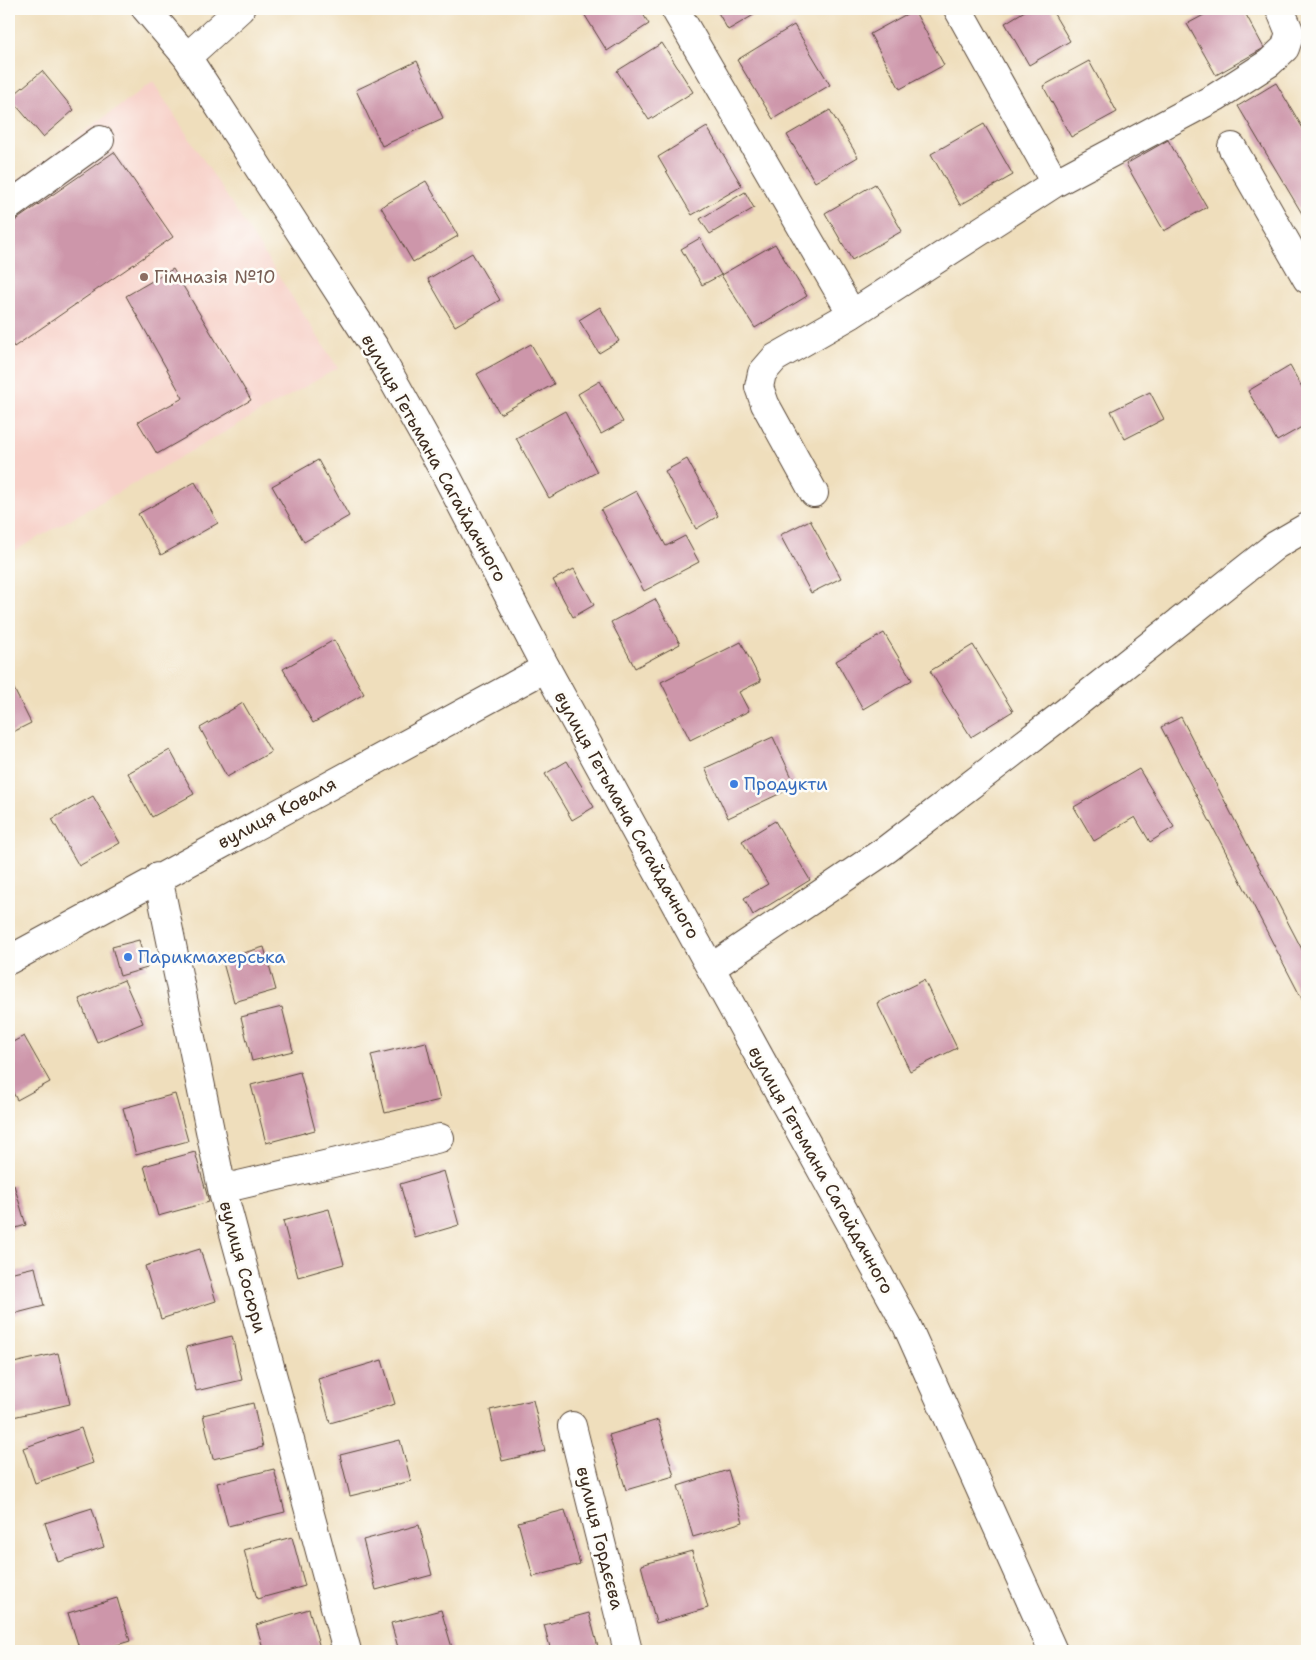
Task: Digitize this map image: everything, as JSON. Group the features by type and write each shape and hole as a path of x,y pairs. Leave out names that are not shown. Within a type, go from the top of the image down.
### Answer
{"street":[{"name":"вулиця Гетьмана Сагайдачного","path":"146,9 187,57 375,348 446,475 546,668 907,1326 1053,1651"},
{"path":"187,57 240,9"},
{"path":"675,9 852,314"},
{"path":"958,9 1055,183"},
{"path":"814,493 765,404 759,387 762,373 775,358 852,314 1055,183 1216,97 1269,63 1285,48 1290,33 1280,9"},
{"path":"9,206 100,140"},
{"path":"1232,147 1307,279"},
{"path":"711,968 887,849 1058,718 1276,545 1307,527"},
{"name":"вулиця Коваля","path":"9,960 158,877 546,668"},
{"name":"вулиця Сосюри","path":"158,877 222,1189 347,1651"},
{"path":"222,1189 440,1138"},
{"name":"вулиця Гордєєва","path":"572,1426 628,1651"}],"shaded area":[{"name":"Гімназія №10","path":"153,82 338,368 9,554 9,186"}],"building":[{"path":"581,9 640,9 649,24 607,51"},
{"path":"716,9 764,9 728,30"},
{"path":"1028,9 1051,9 1070,41 1029,65 1005,23"},
{"path":"1215,9 1243,9 1264,48 1216,75 1187,24"},
{"path":"914,10 944,65 900,89 870,34"},
{"path":"794,25 830,85 773,119 737,60"},
{"path":"662,43 693,92 649,120 617,71"},
{"path":"417,61 443,118 382,146 356,90"},
{"path":"1089,61 1117,112 1071,137 1043,86"},
{"path":"42,71 74,110 43,137 10,98"},
{"path":"1276,83 1307,135 1307,222 1238,106"},
{"path":"830,110 858,157 815,182 787,135"},
{"path":"984,124 1013,175 960,205 931,154"},
{"path":"707,127 742,186 692,215 658,157"},
{"path":"1168,140 1207,207 1164,231 1126,164"},
{"path":"114,152 173,237 14,347 9,339 9,225"},
{"path":"426,181 458,236 413,262 381,207"},
{"path":"875,184 902,231 852,260 825,213"},
{"path":"745,192 754,208 710,234 700,219"},
{"path":"700,238 721,275 702,285 681,249"},
{"path":"775,244 807,296 755,328 721,275"},
{"path":"472,253 500,300 455,326 428,279"},
{"path":"173,269 251,400 157,454 138,422 183,398 126,296"},
{"path":"600,307 619,341 599,353 579,320"},
{"path":"531,344 554,384 500,414 477,374"},
{"path":"1290,366 1307,396 1307,424 1277,441 1248,391"},
{"path":"600,381 623,422 601,434 578,394"},
{"path":"1150,392 1164,419 1125,439 1111,411"},
{"path":"565,411 597,472 549,498 516,438"},
{"path":"687,459 718,516 696,529 665,471"},
{"path":"318,460 349,516 304,542 272,486"},
{"path":"195,482 218,523 161,555 138,514"},
{"path":"636,491 666,546 685,536 699,562 644,591 601,510"},
{"path":"810,520 841,578 811,593 780,535"},
{"path":"574,569 594,605 573,617 553,580"},
{"path":"655,599 680,644 635,668 611,622"},
{"path":"884,633 912,680 863,709 836,661"},
{"path":"334,640 364,694 313,723 283,669"},
{"path":"741,642 761,681 739,692 749,711 690,740 661,682"},
{"path":"973,645 1013,711 971,737 930,671"},
{"path":"9,679 31,723 9,734"},
{"path":"243,703 271,752 227,777 200,728"},
{"path":"1181,717 1307,959 1307,1009 1161,727"},
{"path":"773,737 796,786 728,818 705,768"},
{"path":"170,750 194,794 152,817 128,773"},
{"path":"567,761 594,807 572,820 545,774"},
{"path":"1139,769 1174,827 1150,842 1135,817 1094,841 1074,807"},
{"path":"93,796 120,843 79,866 52,819"},
{"path":"775,821 810,880 753,915 744,898 768,884 742,841"},
{"path":"139,940 147,968 120,976 112,947"},
{"path":"264,947 276,990 234,1002 222,959"},
{"path":"124,980 143,1023 97,1042 79,999"},
{"path":"924,980 957,1048 910,1071 877,1003"},
{"path":"282,1007 293,1051 252,1061 241,1017"},
{"path":"24,1036 50,1082 17,1100 9,1085 9,1044"},
{"path":"426,1042 440,1100 385,1113 371,1055"},
{"path":"300,1072 315,1130 266,1143 251,1085"},
{"path":"175,1094 188,1141 136,1155 123,1108"},
{"path":"195,1152 209,1202 158,1216 144,1166"},
{"path":"444,1171 459,1225 415,1238 400,1184"},
{"path":"14,1185 26,1225 9,1230 9,1187"},
{"path":"329,1209 344,1264 298,1277 283,1221"},
{"path":"200,1249 216,1301 161,1319 145,1266"},
{"path":"35,1267 44,1306 9,1315 9,1273"},
{"path":"232,1336 242,1380 196,1391 186,1347"},
{"path":"58,1353 70,1404 13,1417 9,1397 9,1364"},
{"path":"382,1360 395,1404 330,1423 318,1379"},
{"path":"533,1400 545,1451 502,1461 490,1410"},
{"path":"253,1403 263,1447 213,1459 203,1415"},
{"path":"658,1420 674,1476 626,1490 609,1435"},
{"path":"81,1428 93,1463 35,1483 23,1448"},
{"path":"400,1440 411,1481 350,1496 340,1455"},
{"path":"274,1469 285,1512 228,1526 217,1483"},
{"path":"728,1470 743,1522 693,1537 678,1486"},
{"path":"92,1508 104,1547 58,1562 45,1523"},
{"path":"565,1510 580,1564 533,1577 518,1522"},
{"path":"419,1525 432,1575 376,1590 363,1540"},
{"path":"292,1537 305,1586 257,1599 244,1550"},
{"path":"692,1551 708,1608 656,1623 641,1565"},
{"path":"117,1598 130,1641 97,1651 80,1651 68,1613"},
{"path":"309,1609 320,1648 310,1651 264,1651 256,1625"},
{"path":"441,1610 453,1651 399,1651 391,1623"},
{"path":"589,1613 599,1651 551,1651 544,1625"}],"place":[{"name":"Гімназія №10","path":"144,277"},
{"name":"Продукти","path":"734,784"},
{"name":"Парикмахерська","path":"128,957"}]}
